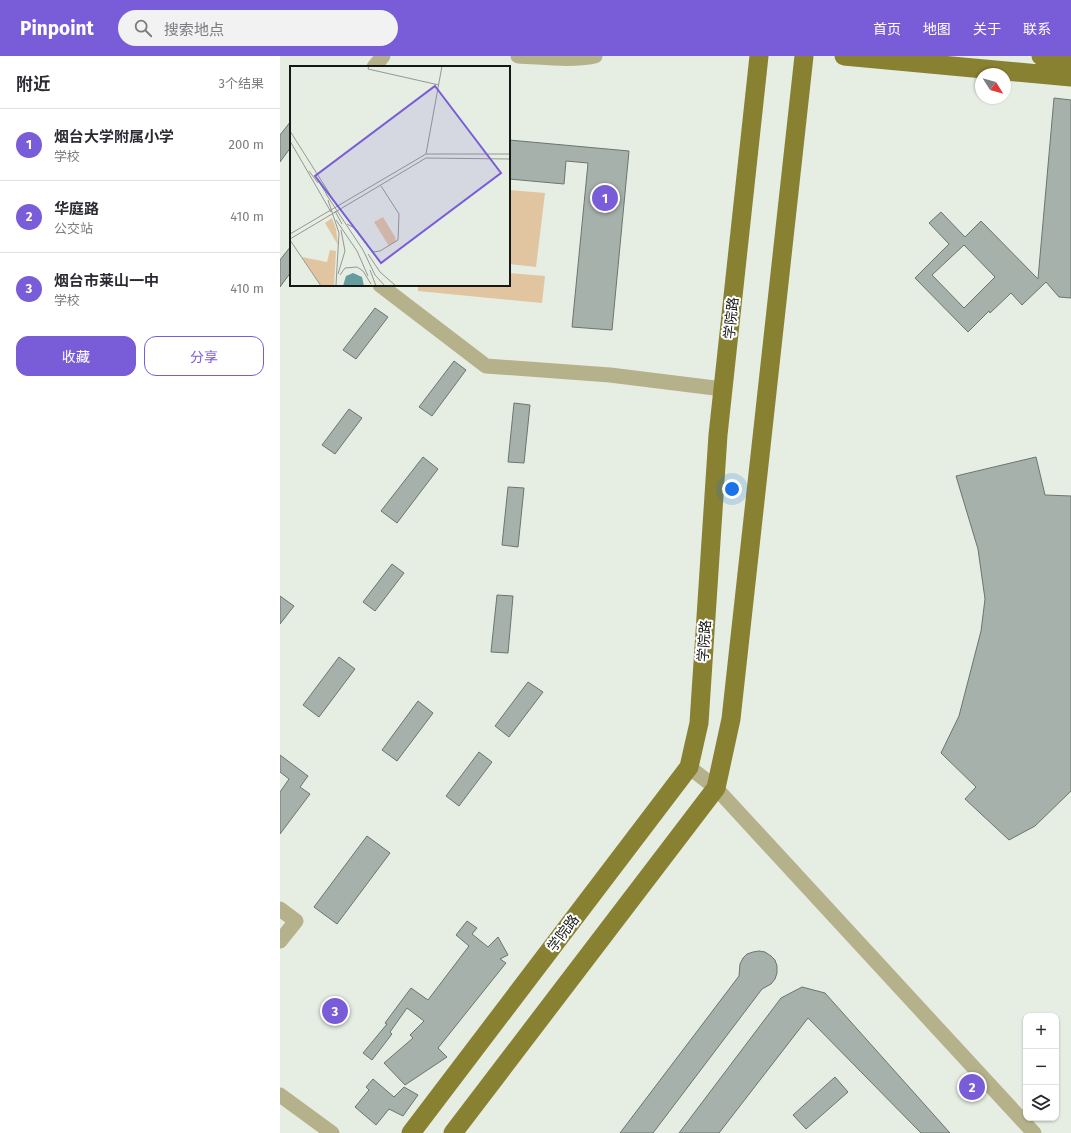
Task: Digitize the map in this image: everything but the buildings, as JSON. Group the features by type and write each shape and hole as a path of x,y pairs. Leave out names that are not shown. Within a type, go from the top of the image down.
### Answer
{"main road":[{"name":"学院路","path":"412,1133 690,767 698,723 718,435 759,56"},
{"path":"453,1133 716,788 731,720 804,56"},
{"path":"844,56 1071,77"},
{"path":"1040,56 1071,60"}],"street":[{"path":"375,66 383,56"},
{"path":"518,56 584,58 595,56"},
{"path":"381,286 486,366 610,375 723,389"},
{"path":"690,767 716,788 1034,1133"},
{"path":"280,909 296,920 280,941"},
{"path":"280,1095 332,1133"}],"shaded area":[{"path":"510,190 545,193 536,267 510,264"},
{"path":"510,273 545,276 542,303 418,291 418,286 510,286"}],"place":[{"name":"烟台大学附属小学","path":"605,198"},
{"name":"烟台市莱山一中","path":"335,1011"},
{"name":"华庭路","path":"972,1087"}]}
